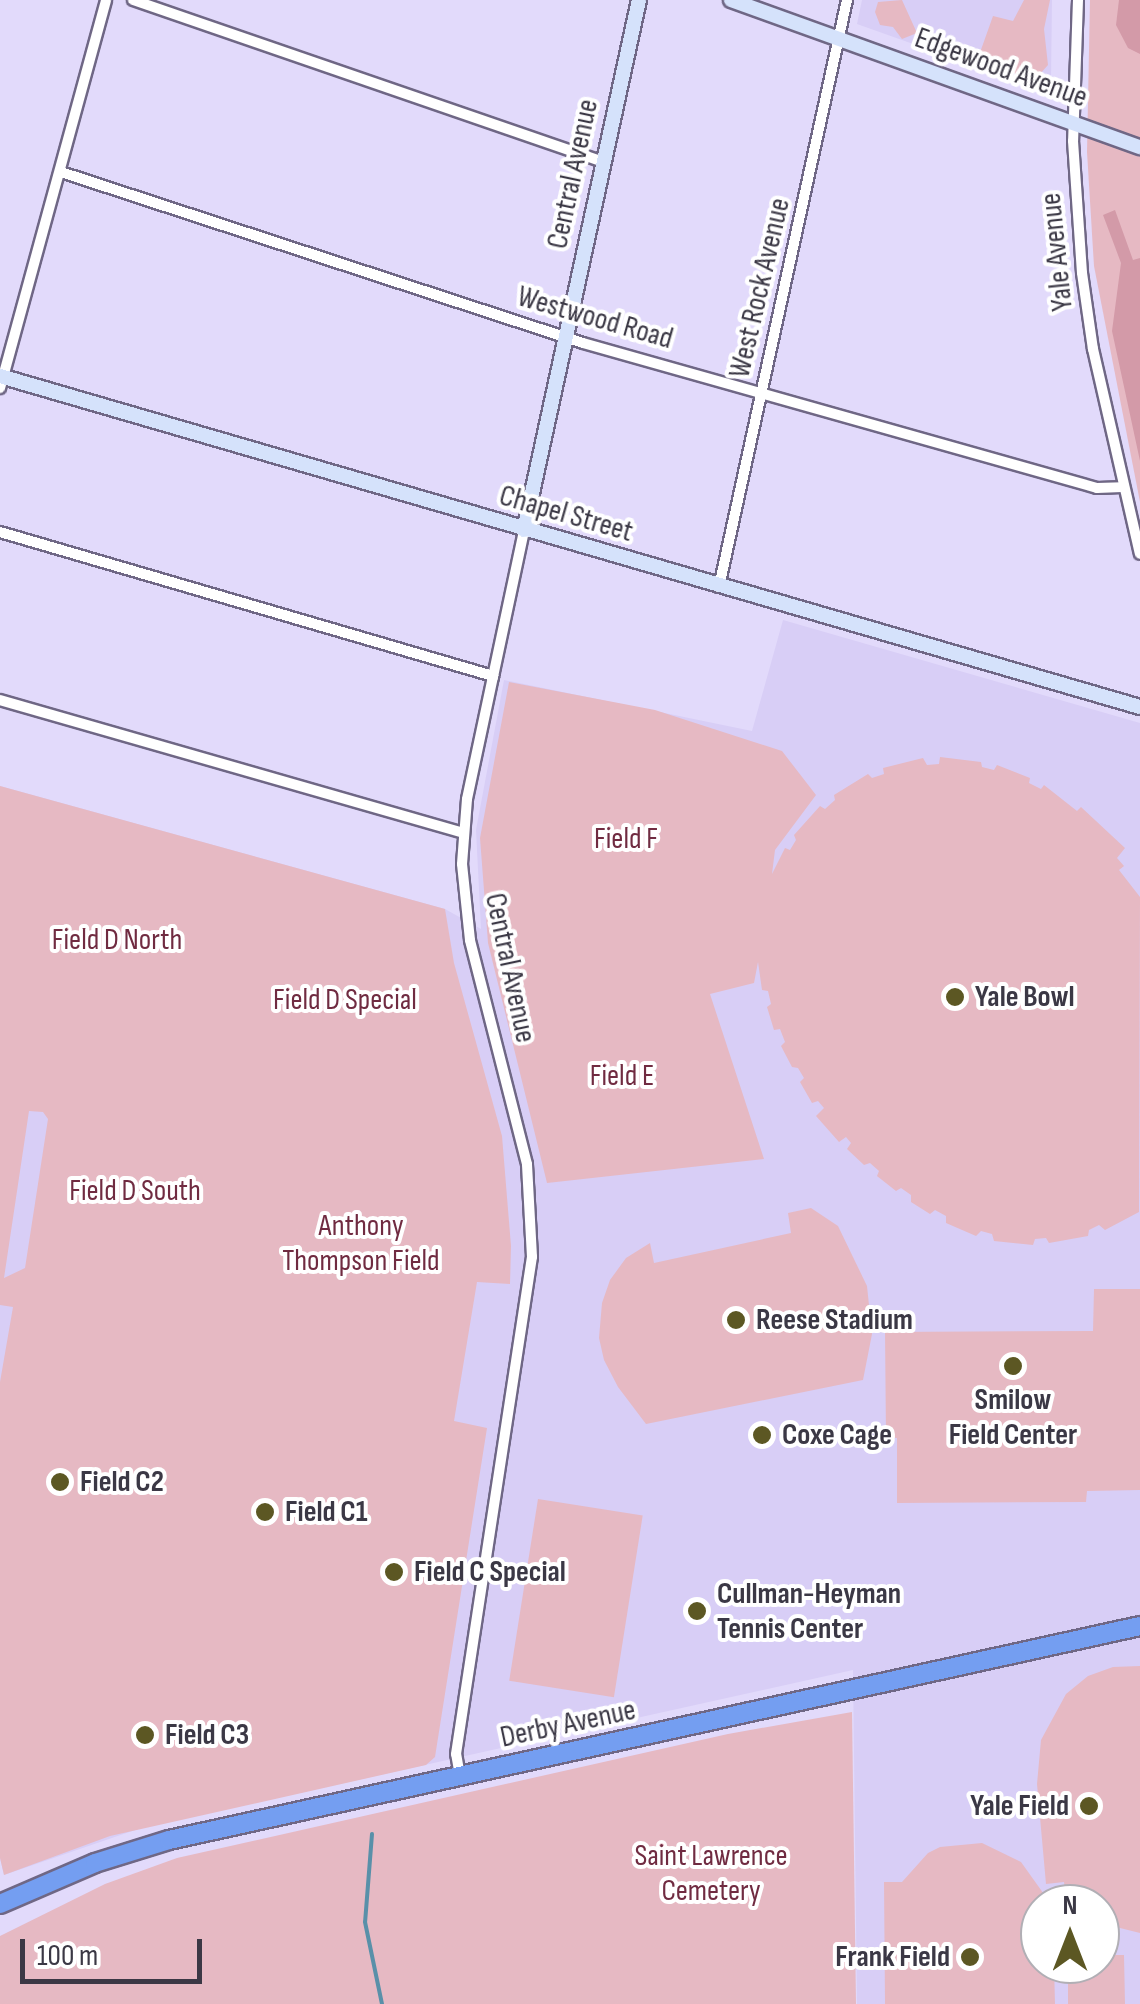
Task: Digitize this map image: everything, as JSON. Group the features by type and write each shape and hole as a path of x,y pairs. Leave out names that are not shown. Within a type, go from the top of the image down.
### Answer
{"highway":[{"name":"Derby Avenue","path":"5,1905 95,1863 152,1844 1140,1626"}],"street":[{"path":"1,380 106,0"},
{"path":"132,0 604,162"},
{"name":"Central Avenue","path":"460,1776 456,1754 532,1257 524,1148 468,923 464,833 493,676 639,0"},
{"name":"Edgewood Avenue","path":"731,0 1140,148"},
{"name":"West Rock Avenue","path":"719,588 847,0"},
{"name":"Yale Avenue","path":"1078,0 1073,122 1086,307 1122,486 1140,554"},
{"name":"Westwood Road","path":"60,172 566,338 1097,488 1122,486"},
{"name":"Chapel Street","path":"1,380 1140,710"},
{"path":"0,532 493,676"},
{"path":"0,700 464,833"}],"shaded area":[{"path":"862,0 1052,0 1051,79 1047,86 1031,86 857,24"},
{"path":"1119,0 1140,0 1140,54 1128,48 1116,25"},
{"path":"1115,210 1133,260 1140,258 1140,461 1112,331 1121,263 1103,215"},
{"path":"783,620 1140,723 1140,2004 857,2004 853,1670 141,1828 4,1875 0,1858 0,786 445,909 481,929 476,830 504,680 752,731"}],"green space":[{"path":"902,0 917,33 902,39 893,27 880,25 875,12 878,2"},
{"path":"1024,0 1050,0 1044,29 1048,65 1039,75 1025,77 977,61 993,16 1013,21"},
{"path":"1090,0 1140,0 1140,502 1094,266 1087,152"},
{"path":"509,682 655,710 782,751 816,795 775,850 772,874 785,848 790,850 796,840 794,835 820,806 825,809 835,800 834,795 868,774 872,778 884,774 883,768 923,758 927,765 939,764 940,757 981,762 982,767 994,770 997,765 1030,778 1029,783 1041,789 1044,785 1077,811 1081,807 1125,848 1117,858 1124,866 1119,870 1140,897 1139,1212 1105,1230 1099,1225 1089,1230 1088,1236 1049,1243 1046,1238 1035,1239 1033,1245 994,1241 992,1234 981,1231 976,1236 946,1223 946,1216 935,1210 930,1214 911,1202 911,1195 901,1188 896,1191 877,1176 879,1171 870,1163 864,1165 847,1149 851,1143 846,1137 839,1142 816,1116 824,1108 818,1101 812,1103 800,1082 804,1078 798,1068 792,1067 781,1046 785,1042 780,1029 774,1030 767,1007 771,1004 768,991 762,990 758,962 754,983 710,994 764,1159 547,1183 488,943 480,838"},
{"path":"0,786 445,909 454,963 502,1136 511,1246 510,1284 477,1282 454,1421 487,1428 435,1757 426,1765 110,1836 4,1875 0,1858 0,1382 13,1307 0,1305","holes":["29,1111 43,1112 48,1119 25,1268 4,1278"]},
{"name":"Reese Stadium","path":"811,1208 838,1226 867,1286 872,1334 863,1380 646,1424 618,1387 604,1360 599,1338 602,1303 610,1280 626,1258 650,1243 654,1263 791,1233 788,1213"},
{"name":"Smilow Field Center","path":"1094,1289 1140,1289 1140,1490 1087,1491 1086,1502 897,1503 897,1438 886,1437 885,1332 1093,1331"},
{"path":"538,1499 643,1516 614,1697 509,1681"},
{"name":"Yale Field","path":"1140,1666 1140,1933 1120,1928 1120,1884 1046,1884 1037,1784 1041,1740 1066,1694 1088,1676 1113,1667"},
{"name":"Saint Lawrence Cemetery","path":"852,1712 856,2004 0,2004 0,1936 105,1884 177,1858 728,1734"},
{"path":"982,1843 1021,1862 1037,1884 1020,1884 1020,1984 1054,1984 1055,2004 885,2004 884,1882 902,1882 928,1853 940,1847"},
{"path":"1120,1955 1124,1955 1125,2004 1068,2004 1068,1984 1120,1984"}],"waterway":[{"path":"372,1834 365,1922 382,2004"}],"place":[{"name":"Yale Bowl","path":"955,997"},
{"name":"Reese Stadium","path":"736,1320"},
{"name":"Smilow Field Center","path":"1013,1366"},
{"name":"Coxe Cage","path":"762,1435"},
{"name":"Field C2","path":"60,1482"},
{"name":"Field C1","path":"265,1512"},
{"name":"Field C Special","path":"394,1572"},
{"name":"Cullman-Heyman Tennis Center","path":"697,1611"},
{"name":"Field C3","path":"145,1735"},
{"name":"Yale Field","path":"1089,1806"},
{"name":"Frank Field","path":"970,1957"}],"park label":[{"name":"Field F","path":"626,839"},
{"name":"Field D North","path":"117,940"},
{"name":"Field D Special","path":"345,1000"},
{"name":"Field E","path":"622,1076"},
{"name":"Field D South","path":"135,1191"},
{"name":"Anthony Thompson Field","path":"361,1243"}]}
